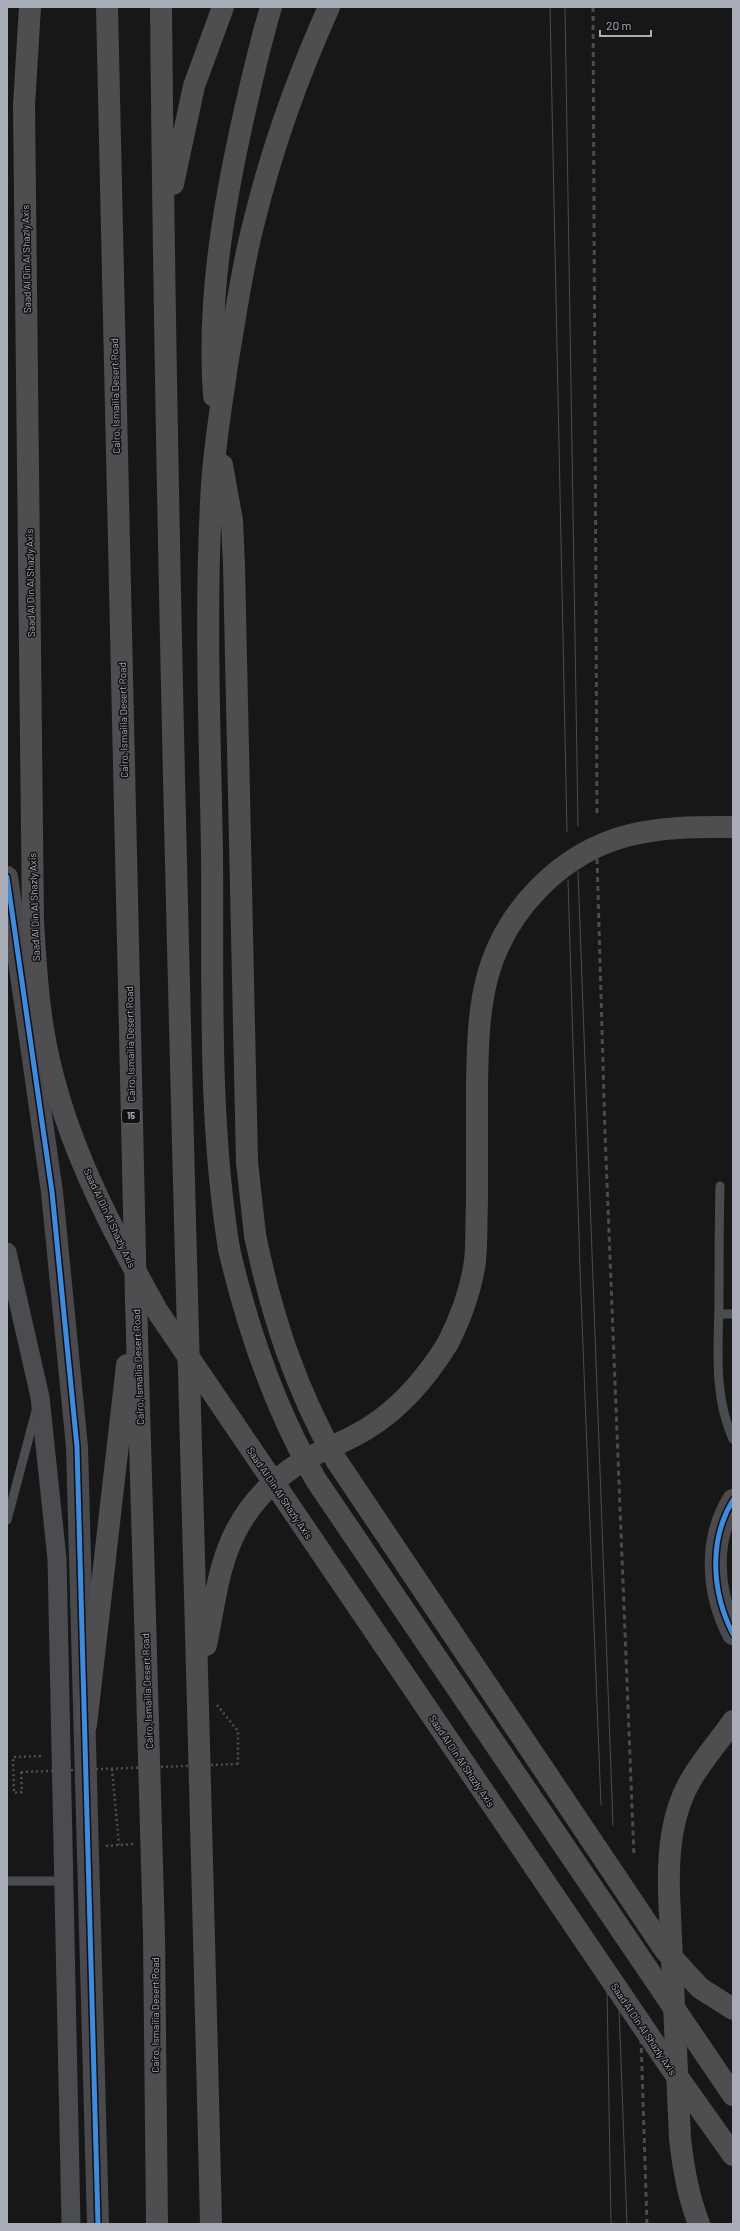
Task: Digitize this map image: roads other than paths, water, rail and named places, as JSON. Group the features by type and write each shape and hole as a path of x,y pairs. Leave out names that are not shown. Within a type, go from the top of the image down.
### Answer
{"highway":[{"path":"24,7 29,30"},
{"path":"29,30 30,7"},
{"name":"Cairo, Ismailia Desert Road","path":"107,7 136,1300 152,1842 156,2224"},
{"path":"161,7 163,239 184,1181 211,2224"},
{"path":"163,239 179,150 194,86 223,7"},
{"path":"271,7 263,34 234,156 221,233 212,365 216,435 232,521 234,565 247,1162 255,1235 268,1294 285,1352 308,1407 336,1460 665,1950 700,1988 733,2009"},
{"path":"329,7 289,106 264,182 240,287 216,435 211,502 209,570 214,1071 217,1151 229,1250 248,1325 272,1391 295,1442 316,1480 733,2095"},
{"name":"Saad Al Din Al Shazly Axis","path":"29,30 24,105 33,920 38,996 52,1072 75,1142 121,1246 158,1312 669,2065 733,2155"},
{"path":"198,1682 223,1563 237,1529 246,1513 266,1490 284,1473 315,1454 350,1439 389,1413 422,1381 448,1343 466,1303 475,1261 479,1015 488,972 505,932 531,896 546,881 563,867 601,845 635,833 664,828 733,826"},
{"path":"86,1724 119,1423 136,1300"},
{"path":"699,2224 689,2195 683,2166 680,2138 669,1893 669,1854 676,1816 691,1779 733,1721"}],"street":[{"path":"7,877 52,1192 77,1447 86,1724 98,2224"},
{"path":"7,1252 40,1397 57,1559 71,2224"},
{"path":"733,1500 723,1522 716,1562 720,1602 733,1634"}],"lane":[{"path":"720,1186 718,1367 724,1416 733,1439"},
{"path":"718,1314 733,1314"},
{"path":"7,1520 40,1397"},
{"path":"7,1881 63,1881"}],"tram line":[{"path":"550,7 567,832"},
{"path":"565,7 578,826"},
{"path":"578,871 613,1825"},
{"path":"568,880 580,1270 601,1805"},
{"path":"607,1988 611,2224"},
{"path":"619,2007 627,2224"}],"railway":[{"path":"593,7 597,815"},
{"path":"597,859 605,1132 634,1857"},
{"path":"641,2039 647,2224"}]}
